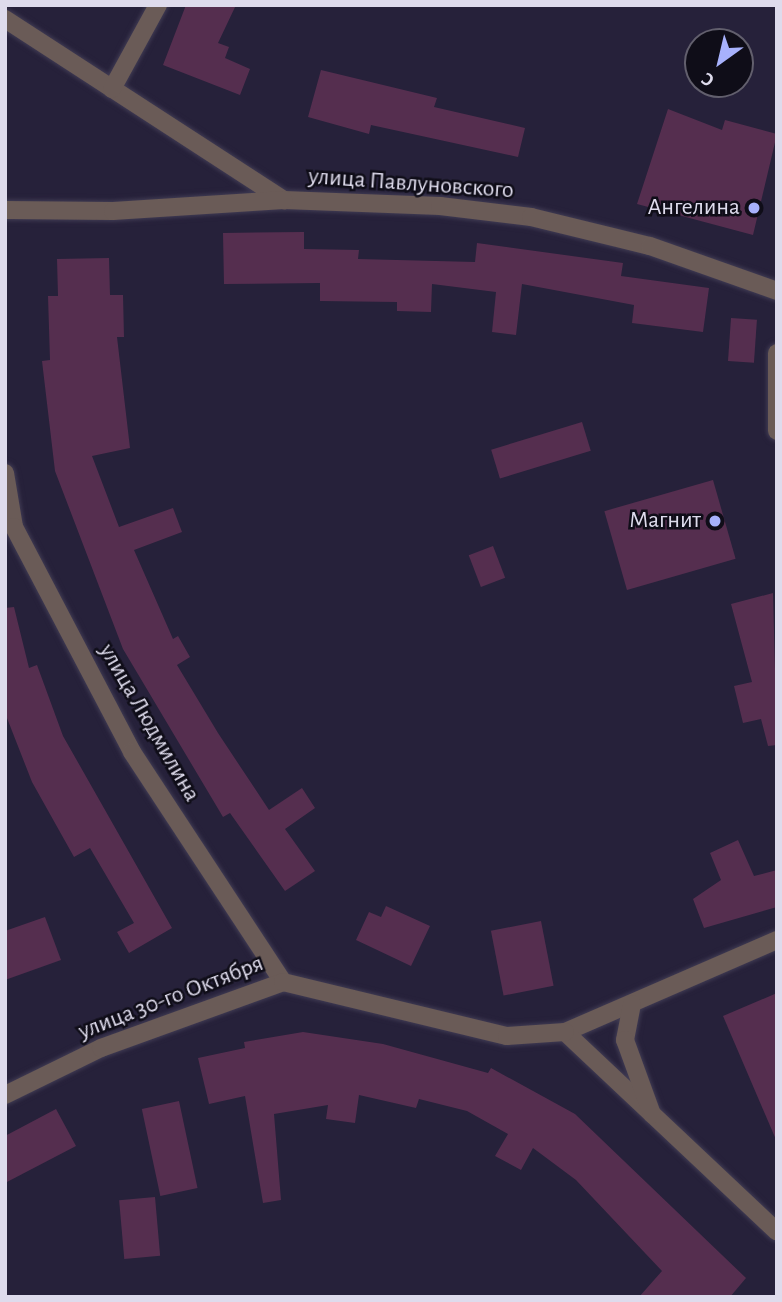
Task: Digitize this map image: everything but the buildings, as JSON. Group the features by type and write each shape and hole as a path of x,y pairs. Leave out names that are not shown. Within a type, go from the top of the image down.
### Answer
{"street":[{"path":"112,89 158,5"},
{"name":"улица Павлуновского","path":"5,19 284,200"},
{"name":"улица Павлуновского","path":"5,210 113,211 284,200 440,206 531,217 650,246 777,291"},
{"path":"777,353 777,430"},
{"name":"улица Людмилина","path":"5,473 14,527 132,752 283,982"},
{"name":"улица 30-го Октября","path":"5,1095 101,1048 283,982 507,1036 565,1032 777,940"},
{"path":"632,1004 625,1040 631,1070 657,1124"},
{"path":"565,1032 657,1124 777,1232"}],"place":[{"name":"Ангелина","path":"754,208"},
{"name":"Магнит","path":"715,521"}]}
